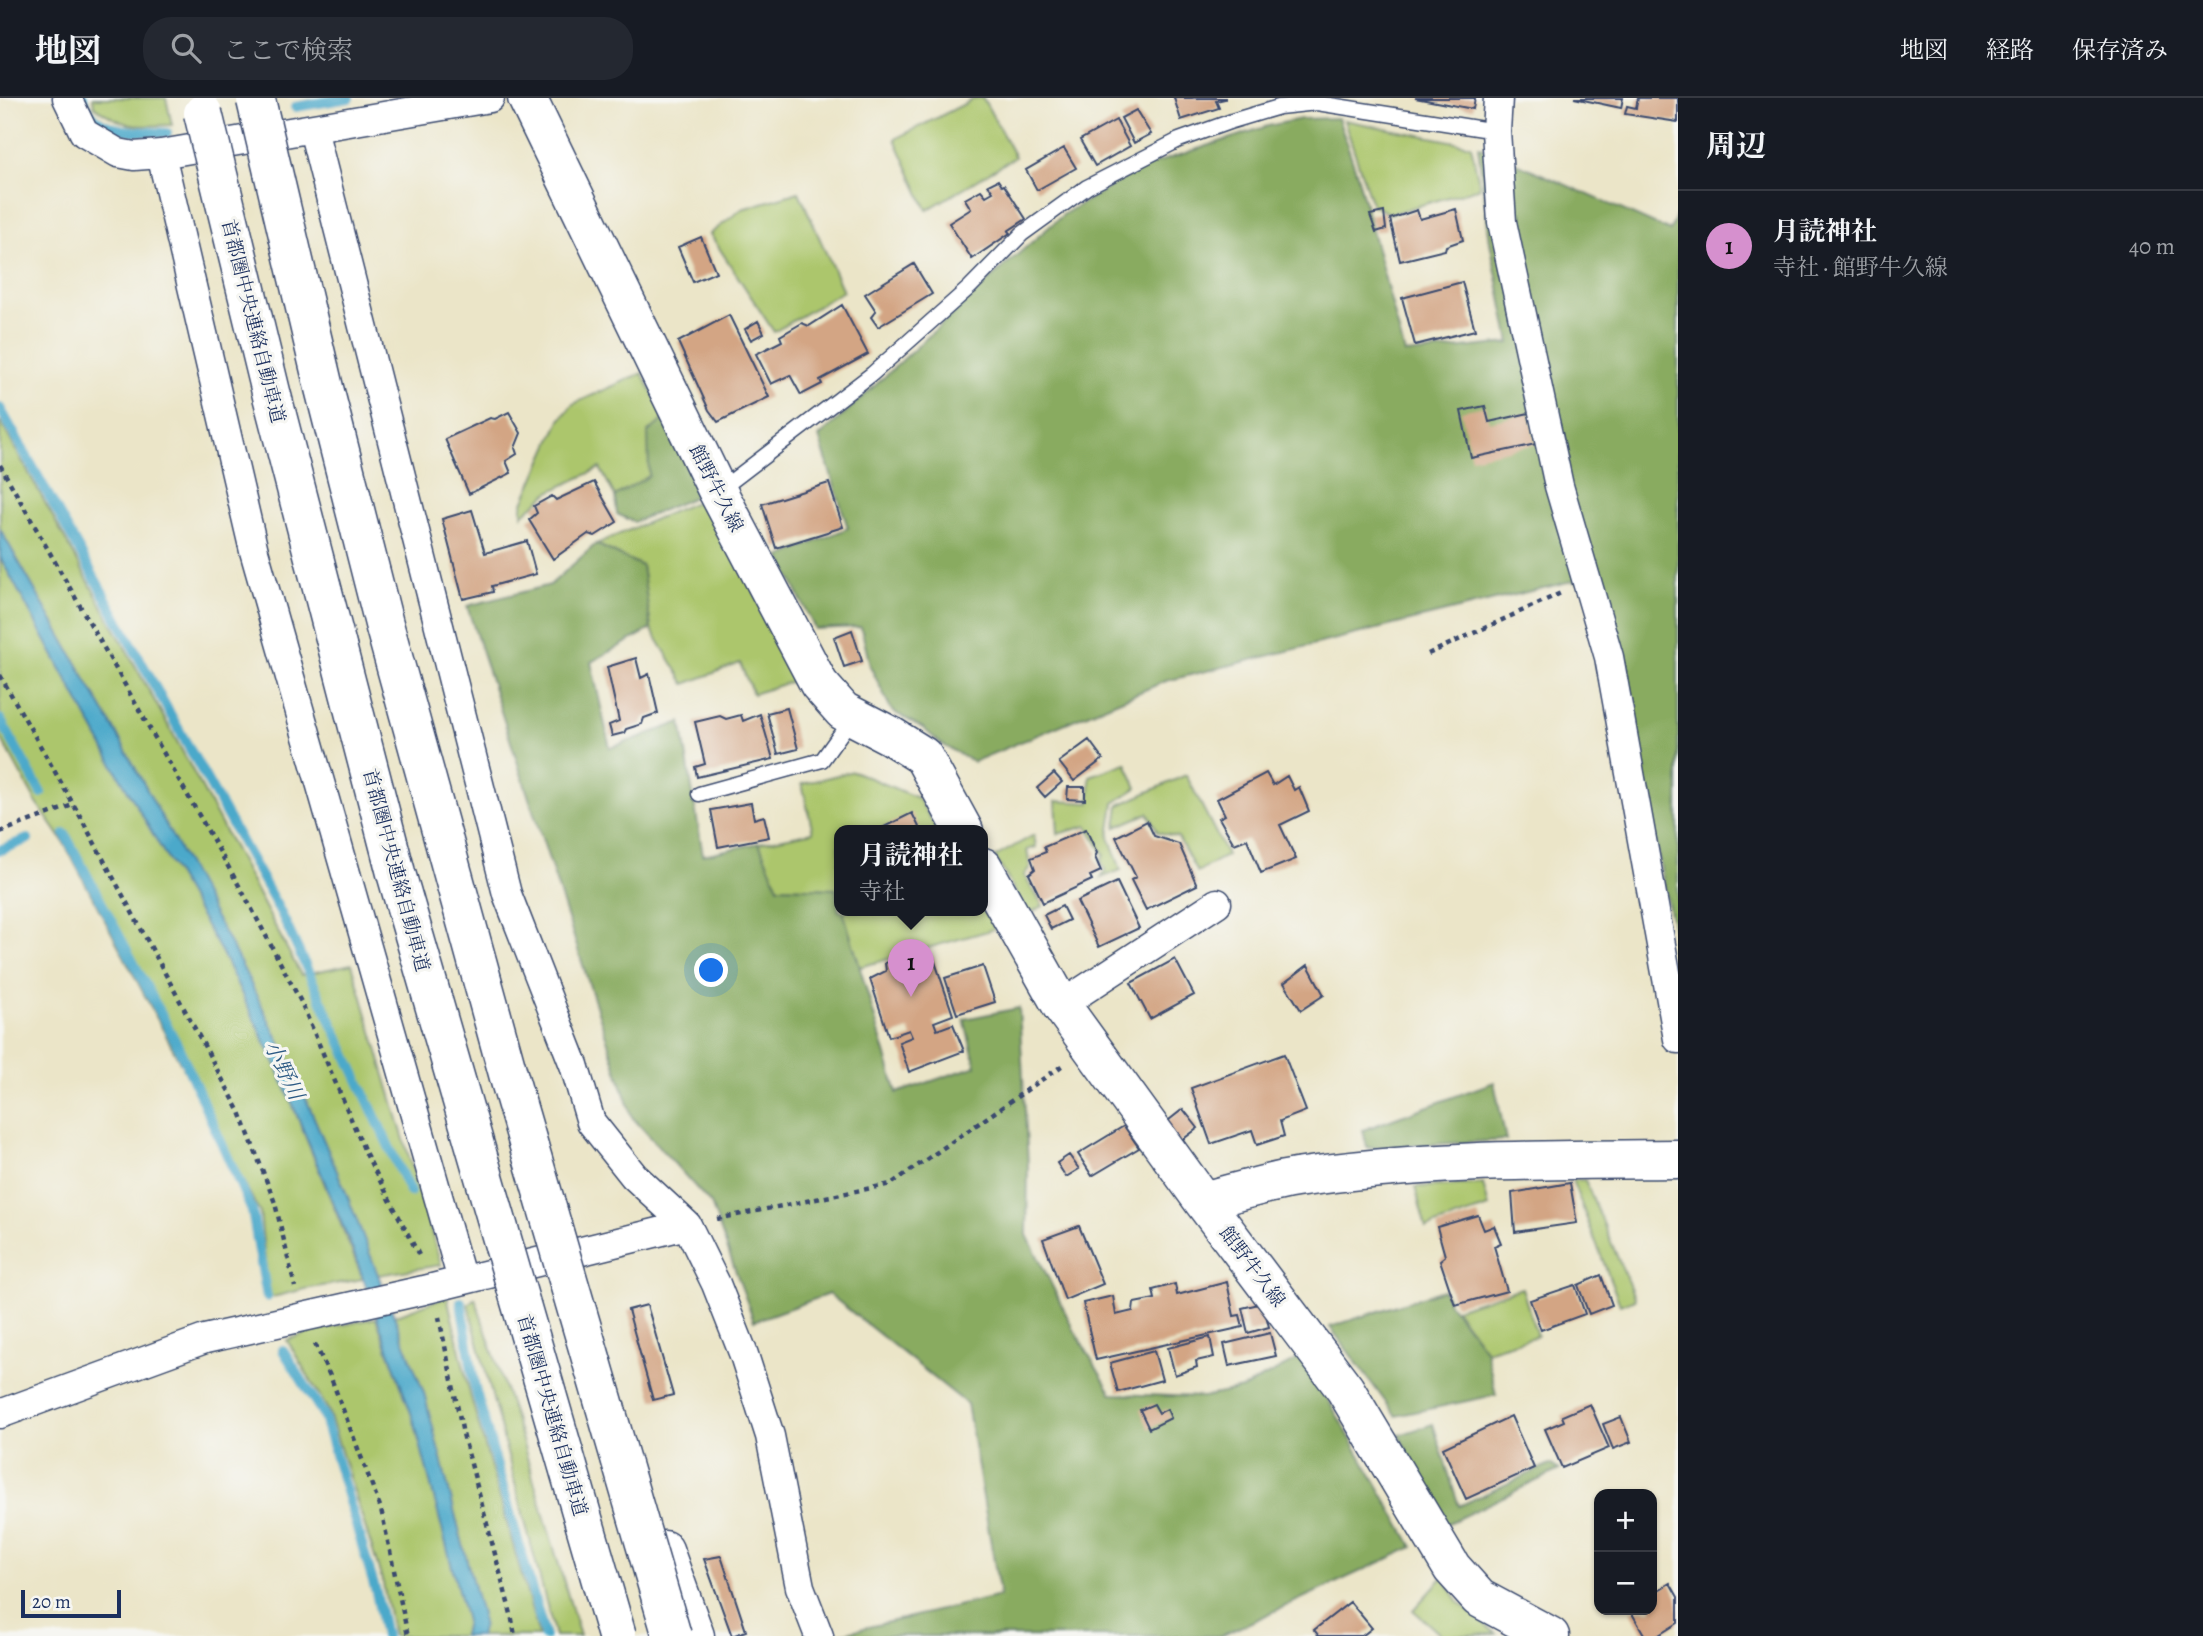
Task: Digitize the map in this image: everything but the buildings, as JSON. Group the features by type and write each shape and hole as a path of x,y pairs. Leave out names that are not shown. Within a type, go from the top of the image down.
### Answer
{"main road":[{"name":"館野牛久線","path":"527,98 718,492 819,684 843,711 923,755 961,825"},
{"path":"256,99 324,388 381,611 510,1081 672,1636"},
{"name":"首都圏中央連絡自動車道","path":"201,105 271,392 396,873 617,1636"},
{"name":"館野牛久線","path":"988,876 1061,1005 1203,1201 1345,1389 1452,1568 1479,1598 1550,1636"},
{"path":"1203,1201 1295,1178 1417,1166 1678,1159"},
{"path":"577,1311 695,1636"}],"street":[{"path":"67,98 84,133 118,153 134,156 161,155 490,98"},
{"path":"1498,98 1496,131 1502,222 1559,486 1609,657 1678,1039"},
{"path":"313,130 507,894 574,1065 591,1122 634,1176 687,1225 716,1284 744,1355 770,1436 800,1587 819,1636"},
{"path":"161,155 254,551 462,1280"},
{"path":"1061,1005 1217,903"},
{"path":"0,1414 205,1339 428,1289 687,1225"}],"lane":[{"path":"718,492 872,374 970,287 1022,234 1087,187 1180,140 1279,107 1317,103 1496,131"},
{"path":"699,794 822,760 853,717"}],"path":[{"path":"0,465 246,898 302,1002 366,1154 423,1262 463,1434 515,1636"},
{"path":"1428,654 1588,581"},
{"path":"0,675 240,1112 275,1203 331,1378 381,1509 408,1636"},
{"path":"0,832 73,805"},
{"path":"687,1225 891,1184 1089,1046"}],"green space":[{"path":"93,98 166,98 172,125 139,126 122,122 94,106"},
{"path":"976,98 983,98 1015,157 927,210 895,139"},
{"path":"1338,118 1357,174 1405,354 1510,343 1490,242 1478,146 1670,231 1678,212 1678,954 1605,590 1572,581 1166,681 973,762 940,743 923,728 892,711 870,666 861,627 815,629 780,557 848,528 819,437 1064,214 1146,166 1268,126 1301,119"},
{"path":"1344,120 1471,145 1480,188 1390,214 1372,205"},
{"path":"799,192 843,291 774,332 710,234 742,209"},
{"path":"642,373 666,418 649,433 649,476 615,496 600,468 549,492 522,515 522,505 560,420 573,404"},
{"path":"666,418 706,492 634,522 617,514 615,496 649,476 648,432"},
{"path":"0,421 179,745 301,975 352,964 441,1265 378,1275 345,1190 117,734 0,529"},
{"path":"710,496 796,680 753,694 740,663 685,684 651,629 642,566 596,544"},
{"path":"596,544 642,566 651,629 591,662 610,748 681,722 703,855 759,843 778,887 834,889 834,916 844,916 897,1093 976,1066 964,1019 1019,1008 1028,1164 1027,1235 1073,1328 1112,1394 1203,1397 1242,1389 1303,1356 1413,1547 1221,1636 830,1636 1000,1596 967,1404 829,1294 754,1321 711,1204 632,1117 467,606 550,585"},
{"path":"0,557 117,772 222,953 278,1069 363,1279 269,1298 260,1213 63,841 36,802 0,736"},
{"path":"1126,763 1137,788 1114,803 1109,837 1121,870 1101,878 1105,870 1101,861 1104,854 1087,826 1058,834 1056,801 1090,803 1090,776"},
{"path":"853,771 918,798 934,825 834,825 834,889 778,887 759,843 813,832 802,784"},
{"path":"1186,775 1227,855 1197,872 1178,837 1158,832 1148,813 1116,827 1119,805"},
{"path":"1034,835 1036,847 1027,850 1030,867 1024,875 1043,906 1028,914 995,857"},
{"path":"845,916 988,916 995,929 860,967"},
{"path":"1494,1082 1506,1140 1367,1148 1363,1130"},
{"path":"1572,1180 1585,1180 1635,1299 1620,1305"},
{"path":"1483,1184 1489,1207 1426,1228 1415,1187"},
{"path":"1522,1288 1537,1336 1486,1351 1455,1309"},
{"path":"1443,1290 1449,1303 1486,1351 1496,1395 1396,1416 1330,1327"},
{"path":"447,1296 470,1394 539,1636 480,1636 483,1623 424,1393 394,1316"},
{"path":"475,1298 520,1434 580,1636 555,1636 468,1304"},
{"path":"376,1318 415,1424 466,1621 463,1636 393,1636 383,1583 328,1410 287,1340 314,1331"},
{"path":"1433,1424 1459,1506 1550,1464 1559,1470 1445,1525 1399,1435"},
{"path":"1443,1577 1459,1602 1496,1634 1442,1636 1413,1610"}],"water":[{"name":"小野川","path":"0,529 117,734 242,966 295,1073 345,1190 424,1393 483,1623 480,1636 463,1636 466,1621 415,1424 354,1253 278,1069 222,953 117,772 0,557"}],"waterway":[{"path":"83,98 95,119 105,125 130,131 167,133"},
{"path":"295,107 349,98"},
{"path":"0,408 281,913 410,1192"},
{"path":"0,719 41,793"},
{"path":"65,834 178,1046 252,1211 267,1297"},
{"path":"0,850 28,839"},
{"path":"461,1302 475,1388 545,1636"},
{"path":"283,1350 323,1414 376,1592 385,1636"}],"place":[{"name":"月読神社","path":"911,997"}]}
